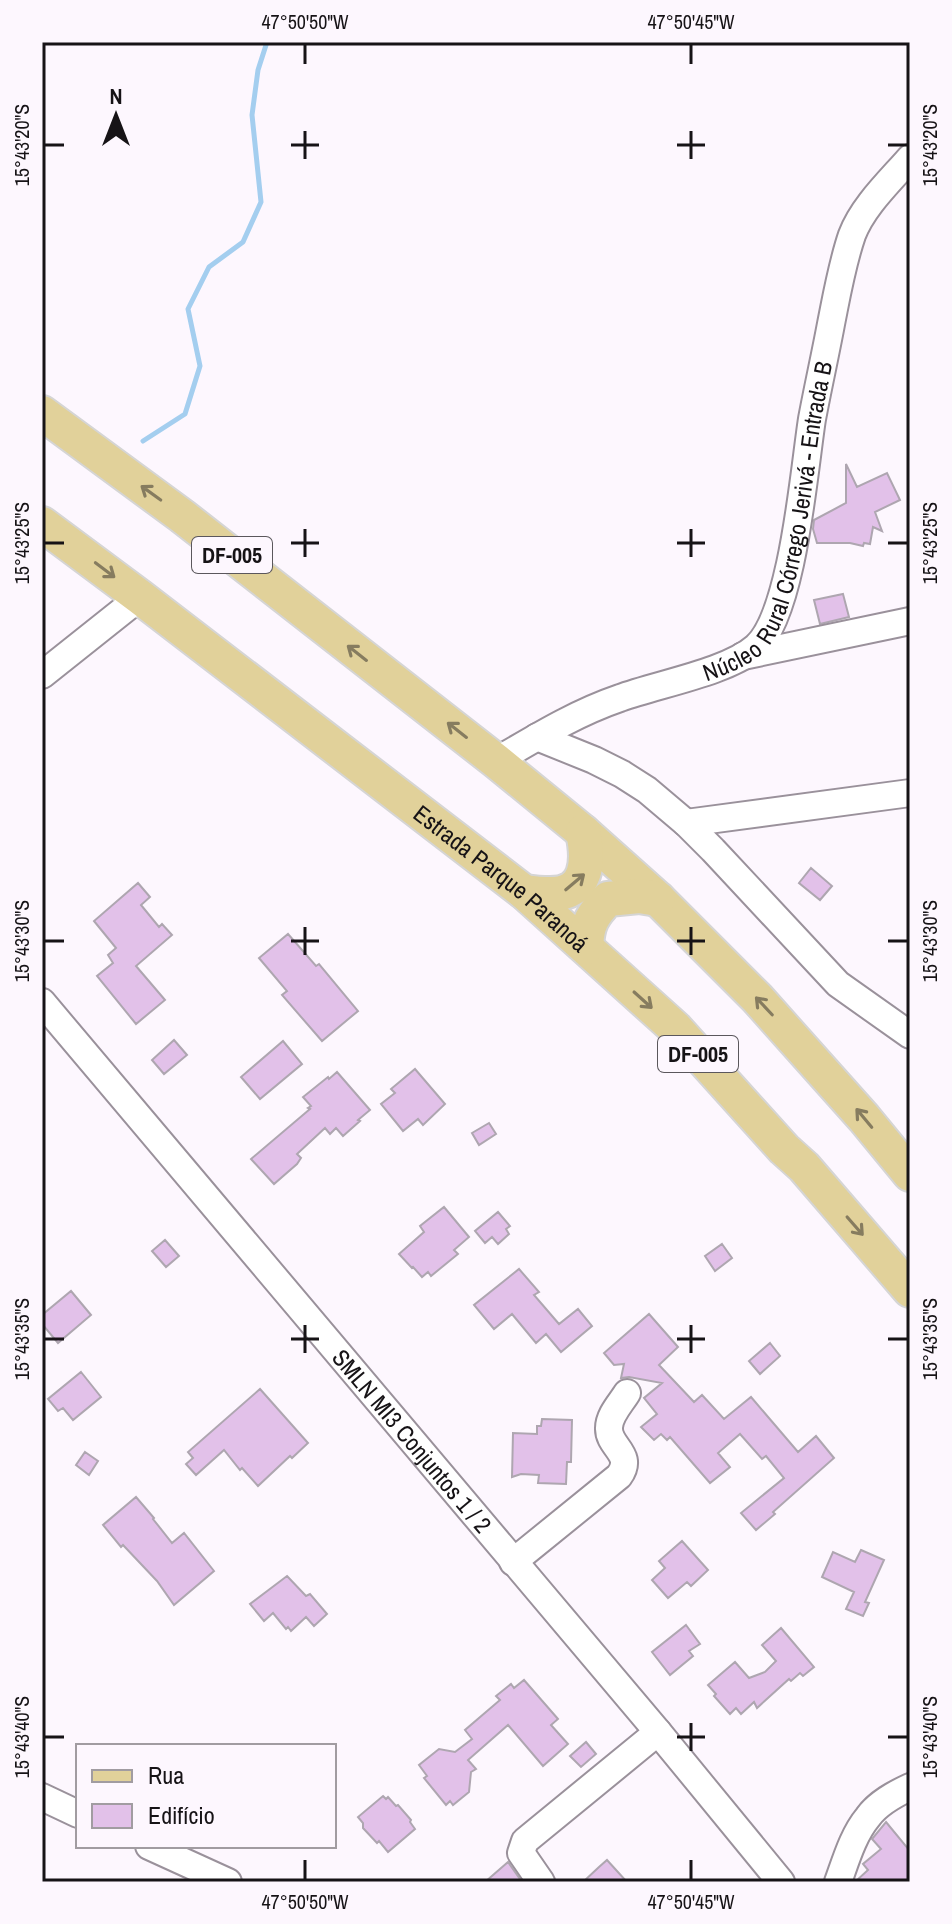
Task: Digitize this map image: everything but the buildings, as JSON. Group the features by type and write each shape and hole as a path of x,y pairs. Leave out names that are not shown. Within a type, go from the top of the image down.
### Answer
{"main road":[{"name":"DF-005","path":"42,413 182,516 583,832 658,899 757,998 910,1174"},
{"name":"Estrada Parque Paranoá","path":"42,524 524,892 675,1028 784,1149 804,1167 910,1290"},
{"path":"524,892 554,895 573,888 585,874 588,854 583,832"},
{"path":"586,947 587,931 594,913 608,899 639,896 658,899"}],"street":[{"name":"Núcleo Rural Córrego Jerivá - Entrada B","path":"496,761 581,713 743,656 758,645 768,631 790,564 813,418 844,262 853,232 869,206 910,158"},
{"path":"42,675 140,597"},
{"path":"743,656 910,621"},
{"path":"537,737 594,760 647,790 686,823 838,984 910,1035"},
{"path":"686,823 910,793"},
{"name":"SMLN MI3 Conjuntos 1 / 2","path":"42,1002 781,1882"},
{"path":"513,1562 623,1471 624,1460 609,1433 609,1427 627,1393"},
{"path":"541,1882 521,1853 525,1841 658,1732"},
{"path":"838,1882 867,1817 910,1787"},
{"path":"42,1797 76,1813"},
{"path":"153,1848 228,1882"}],"waterway":[{"path":"143,441 185,414 200,366 188,309 209,267 243,242 261,202 252,115 258,70 267,42"}]}
